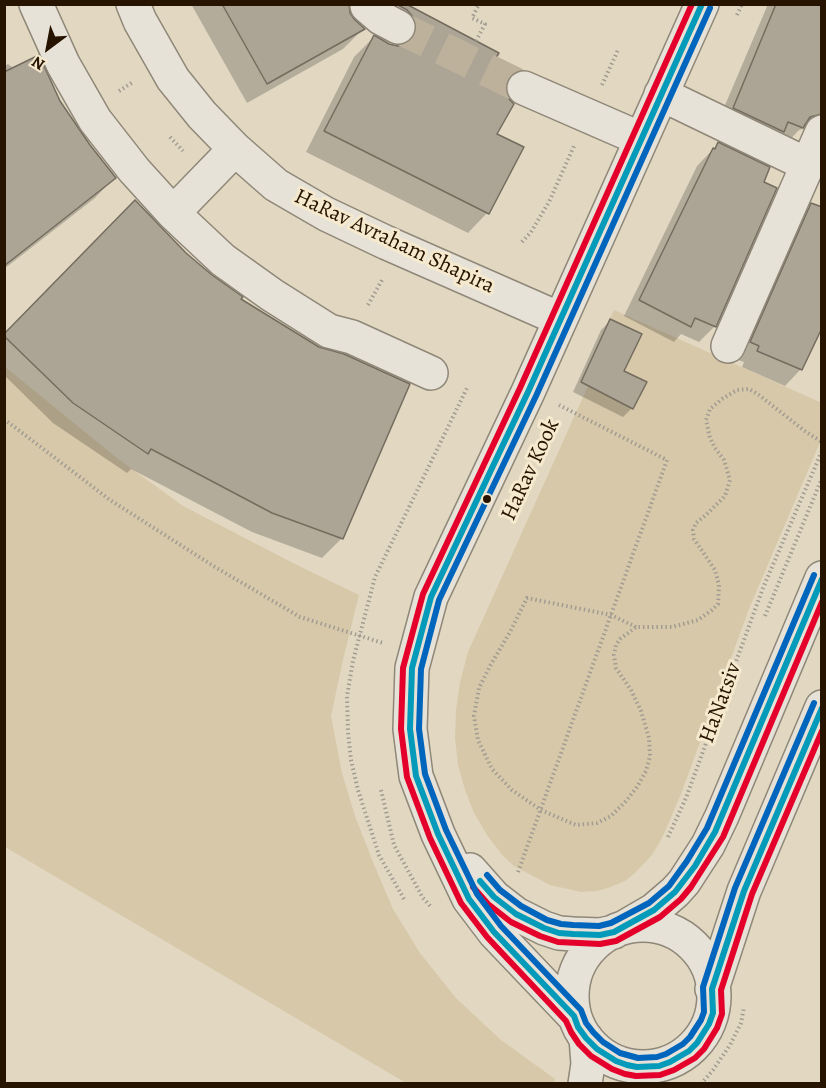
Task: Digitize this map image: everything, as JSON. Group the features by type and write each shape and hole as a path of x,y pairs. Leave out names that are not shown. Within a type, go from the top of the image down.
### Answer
{"street":[{"path":"36,4 63,64 95,120 134,170 173,213 223,260 272,295 329,331 352,337 431,373"},
{"name":"HaRav Avraham Shapira","path":"133,4 140,21 173,79 202,116 234,149 276,184 326,214 387,243 560,319"},
{"name":"HaRav Kook","path":"580,1027 494,932 470,899 438,834 416,776 410,729 412,668 431,597 528,392 702,4"},
{"path":"366,6 381,18 398,27"},
{"path":"524,88 641,139"},
{"path":"661,94 807,165"},
{"path":"728,346 822,132"},
{"path":"173,213 234,149"},
{"name":"HaNatsiv","path":"617,931 654,910 675,892 695,867 708,845 727,806 822,578"},
{"path":"712,989 744,891 822,707"},
{"name":"HaRav Kook","path":"438,834 494,897 516,914 559,933 587,935 617,931"},
{"path":"580,1027 606,1056 616,1061 637,1067 659,1066 672,1070 698,1043 713,1013 712,989 705,960 682,937 672,931 651,926 631,927 617,931 607,935 590,950 579,968 573,990 580,1027 588,1064 585,1083"}],"path":[{"path":"476,40 485,24 472,18 479,4"},
{"path":"737,15 742,4"},
{"path":"636,627 620,639 614,655 616,668 631,690 641,711 649,738 650,756 646,771 637,787 611,816 597,823 576,825 541,810 512,790 492,769 478,740 474,716 479,688 527,598 611,615 636,627 672,627 698,620 718,604 719,585 715,570 694,539 693,530 696,523 725,496 730,480 724,460 710,438 706,420 710,409 737,390 749,389 822,442"},
{"path":"515,879 667,460 562,406 528,392"},
{"path":"4,419 110,500 215,567 300,617 417,651"},
{"name":"HaNatsiv","path":"666,842 686,798 764,588 822,451"}],"shaded area":[{"path":"614,310 822,403 821,440 749,609 681,794 663,836 652,855 625,881 597,891 581,892 550,885 514,866 502,855 487,835 474,813 458,765 455,738 456,710 468,652 588,386 581,383"},
{"path":"4,366 117,458 183,506 359,595 331,716 342,773 355,816 373,862 393,909 420,953 456,998 501,1040 555,1079 554,1083 406,1083 5,847"}],"building":[{"path":"222,4 349,4 350,13 365,29 267,84"},
{"path":"396,4 409,4 499,53 493,63 513,73 507,80 505,90 514,104 497,134 524,147 489,214 324,131 374,35 389,44 398,46 407,43 414,36 417,27 414,18 407,10"},
{"path":"776,4 822,4 822,114 810,117 803,128 788,122 784,132 733,108"},
{"path":"39,55 60,101 116,178 4,266 4,72"},
{"path":"718,142 770,167 764,182 777,188 716,327 695,318 691,327 639,300"},
{"path":"135,200 186,253 243,297 241,299 319,347 344,354 410,384 343,539 272,513 151,449 148,454 73,403 4,336"},
{"path":"811,203 822,207 822,328 802,370 757,351 759,346 750,342"},
{"path":"610,319 642,334 624,371 647,382 633,409 581,382"}],"tunnel":[{"path":"398,27 524,88"}],"transit line":[{"path":"692,4 520,388 423,594 403,668 401,729 407,777 430,838 461,903 487,937 566,1021 579,1044 591,1056 625,1074 660,1075 695,1058 704,1049 717,1028 722,1014 721,990 752,894 822,731"},
{"path":"702,4 528,392 431,597 412,668 410,729 416,776 438,834 469,899 494,932 574,1016 578,1027 597,1049 627,1065 659,1066 689,1051 709,1024 713,1013 712,989 744,891 822,708"},
{"path":"710,8 536,396 439,600 421,669 419,729 425,774 446,830 477,894 501,926 581,1010 586,1023 593,1032 620,1053 638,1058 666,1054 683,1044 701,1020 704,1012 703,987 735,888 814,703"},
{"path":"487,875 500,890 521,906 547,920 573,925 599,926 611,923 649,903 669,886 707,828 814,575"},
{"path":"480,881 494,897 516,914 544,928 559,933 573,934 600,935 614,932 654,910 675,892 695,866 715,832 822,579"},
{"path":"473,887 488,904 511,922 558,942 600,944 616,941 660,917 691,887 723,837 822,602"}]}
